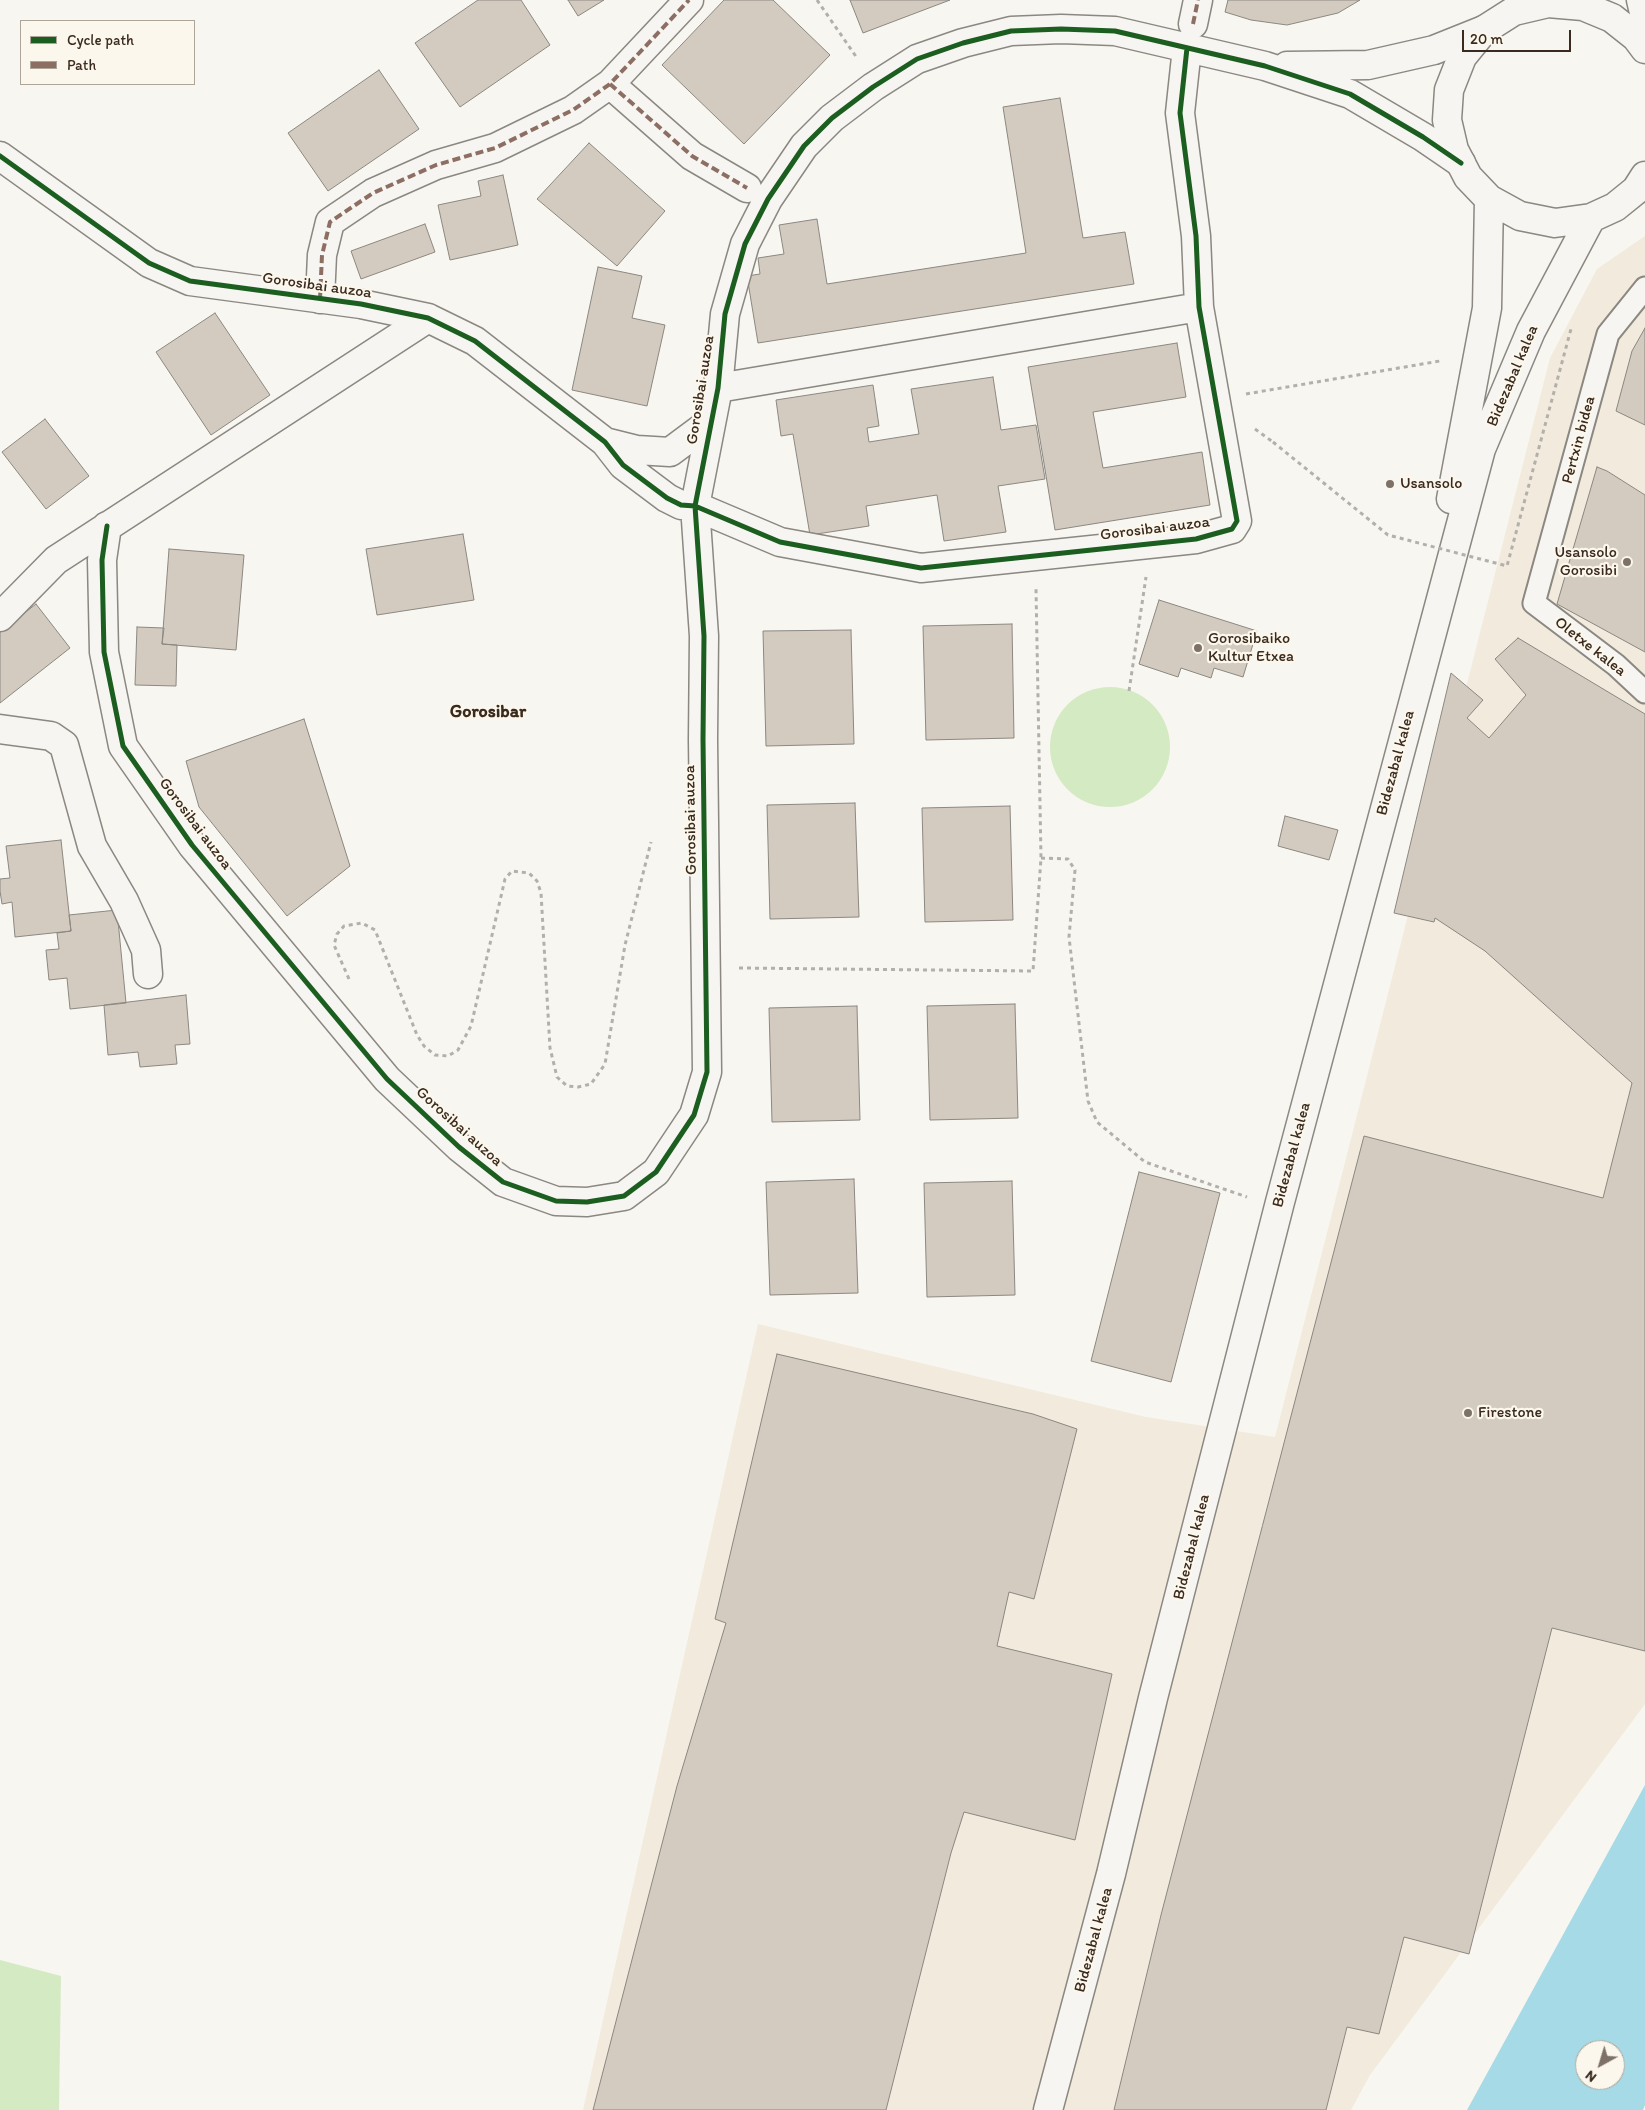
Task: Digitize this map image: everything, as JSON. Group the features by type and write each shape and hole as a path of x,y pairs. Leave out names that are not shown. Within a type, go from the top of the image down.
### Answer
{"main road":[{"path":"320,299 322,255 330,222 373,193 436,165 494,148 564,114 610,84 690,0"},
{"path":"1641,0 1645,17"},
{"path":"1265,66 1368,65 1434,50 1484,30 1518,6 1548,3 1583,6 1612,18 1636,37 1645,49"},
{"name":"Gorosibai auzoa","path":"107,526 102,560 104,652 123,746 187,837 387,1079 459,1147 503,1182 556,1200 588,1202 624,1196 656,1172 694,1115 708,1072 703,758 704,636 695,506 709,423 718,388 725,314 745,244 764,207 804,146 832,118 873,86 917,59 963,43 1011,31 1062,29 1116,31 1193,24 1265,66"},
{"name":"Gorosibai auzoa","path":"0,156 149,263 190,281 361,304 428,318 475,341 605,442 623,465 667,498 681,504 695,506 780,542 920,568 1196,539 1232,529 1237,521 1200,307 1196,236 1180,113 1193,24"},
{"path":"1484,30 1462,57 1449,90 1447,120 1454,150 1468,177 1489,199 1520,216 1555,222 1591,218 1614,207 1642,185"},
{"path":"1265,66 1350,94 1423,137 1461,163"},
{"path":"610,84 692,156 747,188"},
{"name":"Bidezabal kalea","path":"1430,637 1436,582 1486,308 1489,199"},
{"name":"Bidezabal kalea","path":"1048,2110 1112,1874 1153,1698 1277,1212 1481,449 1531,331 1591,218"},
{"name":"Gorosibai auzoa","path":"718,388 1200,307"},
{"path":"0,617 56,560 428,318"},
{"path":"667,498 665,471 670,452 709,423"},
{"path":"605,442 637,450 670,452"},
{"path":"0,729 52,736 64,745 92,846 124,901 146,950 148,974"}],"lane":[{"name":"Pertxin bidea","path":"1534,603 1608,334 1645,288"},
{"name":"Oletxe kalea","path":"1534,603 1616,665 1645,692"}],"path":[{"path":"817,0 860,62"},
{"path":"1273,442 1388,535 1507,566 1570,329"},
{"path":"1242,395 1440,361"},
{"path":"1128,691 1147,570"},
{"path":"734,968 1033,972 1041,858 1036,581"},
{"path":"353,987 334,945 337,934 344,926 362,922 375,930 417,1036 424,1046 435,1054 448,1056 458,1050 471,1026 506,879 512,871 529,873 537,881 541,893 550,1048 557,1077 567,1086 578,1088 591,1084 605,1064 625,945 651,842"},
{"path":"1041,858 1068,859 1075,870 1069,937 1088,1101 1097,1122 1146,1162 1247,1197"}],"shaded area":[{"path":"1645,236 1645,1704 1370,2075 1351,2110 583,2110 758,1324 1146,1417 1275,1437 1550,358 1597,269"}],"green space":[{"path":"1110,687 1133,691 1153,704 1166,724 1170,747 1166,770 1153,790 1133,803 1110,807 1087,803 1067,790 1054,770 1050,747 1054,724 1067,704 1087,691"},
{"path":"0,1960 61,1976 59,2110 0,2110"}],"water":[{"path":"1645,1785 1645,2105 1643,2110 1467,2110"}],"building":[{"path":"478,0 521,0 550,45 460,107 415,43"},
{"path":"568,0 604,0 578,16"},
{"path":"724,0 773,0 830,55 744,144 662,65"},
{"path":"850,0 950,0 863,33"},
{"path":"1228,0 1360,0 1338,13 1287,25 1251,20 1225,12"},
{"path":"379,70 419,129 328,191 288,133"},
{"path":"1060,98 1083,238 1125,232 1134,284 758,343 747,276 760,274 758,258 784,254 779,225 817,219 827,284 1026,253 1003,107"},
{"path":"589,143 665,211 617,266 537,199"},
{"path":"503,175 518,245 450,260 438,205 481,196 478,181"},
{"path":"425,224 435,252 361,279 351,251"},
{"path":"598,267 642,276 632,318 665,325 647,406 572,390"},
{"path":"215,313 270,395 211,435 156,352"},
{"path":"1645,328 1645,425 1616,411 1632,351"},
{"path":"1177,343 1186,397 1093,412 1103,468 1202,452 1210,505 1055,530 1028,367"},
{"path":"993,377 1001,430 1036,425 1045,479 998,486 1006,532 944,541 937,495 866,506 869,526 810,535 793,434 781,436 776,400 873,385 879,426 867,428 869,442 919,434 911,389"},
{"path":"45,419 89,476 46,509 2,452"},
{"path":"1597,467 1607,471 1645,495 1645,652 1557,604"},
{"path":"463,534 474,600 377,615 366,549"},
{"path":"169,549 244,555 236,650 162,644"},
{"name":"Gorosibaiko Kultur Etxea","path":"1159,600 1257,631 1243,677 1214,668 1211,678 1181,668 1178,677 1139,664"},
{"path":"36,604 70,648 0,703 0,632"},
{"path":"1012,624 1014,738 926,740 923,626"},
{"path":"137,627 164,628 162,644 177,645 176,686 135,685"},
{"path":"851,630 854,744 766,746 763,631"},
{"name":"Firestone","path":"1518,638 1645,714 1645,1651 1552,1628 1469,1954 1404,1937 1379,2034 1347,2027 1326,2110 1114,2110 1161,1915 1364,1136 1603,1198 1632,1083 1485,951 1435,918 1434,922 1394,913 1451,673 1483,700 1467,718 1489,738 1526,695 1495,659"},
{"path":"304,719 350,866 287,916 199,807 186,761"},
{"path":"855,803 859,917 770,919 767,805"},
{"path":"1010,806 1013,920 925,922 922,808"},
{"path":"1285,816 1338,830 1329,860 1278,846"},
{"path":"61,840 71,931 15,937 12,902 2,904 0,891 0,879 10,878 6,846"},
{"path":"117,910 126,1003 70,1009 67,978 49,980 46,950 59,949 57,933 71,931 69,915"},
{"path":"186,995 190,1044 175,1045 177,1064 140,1067 138,1052 108,1055 104,1005"},
{"path":"1015,1004 1018,1118 930,1120 927,1006"},
{"path":"857,1006 860,1120 772,1122 769,1008"},
{"path":"1139,1172 1220,1193 1171,1382 1091,1361"},
{"path":"854,1179 858,1293 770,1295 766,1182"},
{"path":"1012,1181 1015,1295 927,1297 924,1183"},
{"path":"777,1354 1033,1414 1077,1429 1034,1599 1009,1592 997,1646 1112,1674 1075,1840 964,1812 951,1853 886,2110 593,2110 677,1786 726,1623 715,1619"}],"marked path":[{"path":"320,299 322,255 330,222 373,193 436,165 495,148 573,110 610,84 689,0"},
{"path":"1193,24 1198,0"},
{"path":"610,84 692,156 747,188"}],"cycle path":[{"path":"107,526 102,560 104,652 123,746 192,845 387,1079 459,1147 503,1182 556,1201 587,1202 624,1196 656,1172 694,1115 707,1072 703,739 704,636 695,506 718,388 725,314 745,244 768,199 804,146 832,118 873,87 917,59 963,43 1011,31 1061,29 1115,31 1265,66 1350,94 1423,137 1461,163"},
{"path":"0,156 149,263 190,281 361,304 428,318 475,341 605,442 623,465 667,498 681,505 695,506 780,542 921,568 1196,539 1232,529 1237,521 1199,307 1196,236 1180,113 1187,48"}],"place":[{"name":"Usansolo","path":"1390,484"},
{"name":"Usansolo Gorosibi","path":"1627,562"},
{"name":"Gorosibaiko Kultur Etxea","path":"1198,648"},
{"name":"Firestone","path":"1468,1413"}],"district":[{"name":"Gorosibar","path":"488,712"}]}
